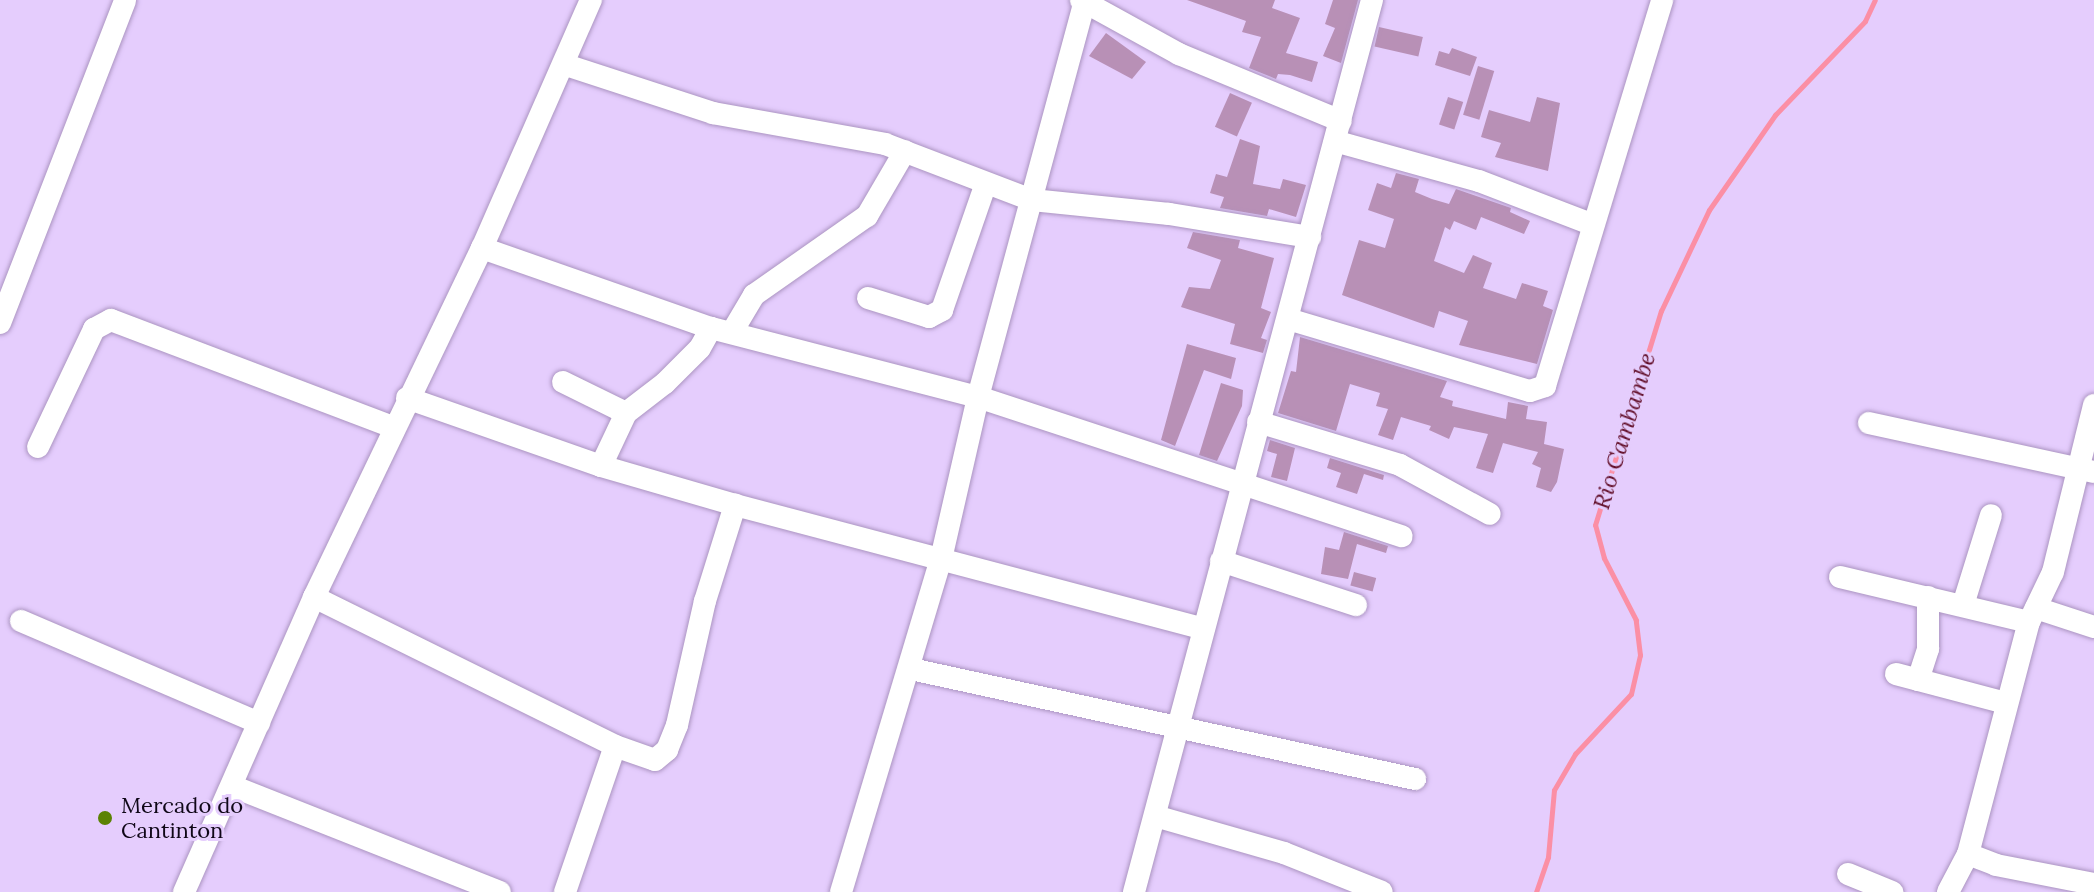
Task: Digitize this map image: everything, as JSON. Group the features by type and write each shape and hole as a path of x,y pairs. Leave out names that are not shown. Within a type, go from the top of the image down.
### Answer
{"street":[{"path":"0,323 125,0"},
{"path":"184,892 392,427 482,248 566,65 591,0"},
{"path":"841,892 911,669 941,559 978,397 1084,0 1179,54 1339,131 1591,224"},
{"path":"1134,892 1372,0"},
{"path":"1288,319 1537,392 1545,386 1591,224 1662,0"},
{"path":"566,65 713,113 905,151 1032,200 1169,214 1310,237"},
{"path":"601,466 626,413 665,383 754,295 867,216 905,151"},
{"path":"868,298 929,317 942,310 986,183"},
{"path":"482,248 722,330 978,397 1402,536"},
{"path":"38,447 94,329 111,320 392,427"},
{"path":"563,382 626,413"},
{"path":"407,398 601,466 735,505 1203,629"},
{"path":"1948,892 1968,854 2032,615 2053,572 2087,470 2094,405"},
{"path":"1258,422 1400,465 1490,514"},
{"path":"1869,423 2087,470"},
{"path":"314,597 615,746 655,760 667,750 735,505"},
{"path":"1963,605 1991,515"},
{"path":"1221,561 1356,605"},
{"path":"1840,577 1963,605 2094,627"},
{"path":"1928,597 1928,649 1907,677 2006,703"},
{"path":"21,621 259,723"},
{"path":"911,669 1415,779"},
{"path":"565,892 615,746"},
{"path":"232,786 500,892"},
{"path":"1155,816 1284,853 1382,892"},
{"path":"1968,854 1996,865 2094,884"},
{"path":"1848,874 1892,892"}],"building":[{"path":"1187,0 1275,0 1272,8 1300,18 1286,53 1318,62 1312,82 1278,74 1276,79 1249,68 1261,37 1242,32 1246,21"},
{"path":"1333,0 1358,0 1341,63 1323,56 1335,28 1325,24"},
{"path":"1379,27 1423,37 1418,57 1375,46"},
{"path":"1106,33 1146,62 1132,79 1089,56"},
{"path":"1452,48 1477,57 1470,76 1435,65 1439,51 1449,54"},
{"path":"1478,66 1494,71 1479,120 1463,115"},
{"path":"1230,93 1252,103 1237,137 1215,127"},
{"path":"1448,97 1463,102 1454,130 1439,125"},
{"path":"1537,97 1560,103 1548,171 1495,157 1501,143 1481,137 1489,110 1530,122"},
{"path":"1240,139 1260,146 1253,184 1280,189 1283,179 1306,185 1296,217 1269,209 1267,216 1220,208 1224,197 1210,193 1216,174 1227,177"},
{"path":"1396,173 1419,179 1415,192 1432,199 1449,204 1456,189 1511,208 1510,212 1530,221 1524,234 1481,217 1476,230 1454,221 1450,230 1445,227 1434,261 1464,273 1473,255 1492,263 1483,288 1516,299 1522,283 1548,291 1543,306 1553,310 1537,364 1459,345 1468,321 1439,311 1434,328 1342,295 1359,240 1385,248 1394,219 1368,210 1377,183 1391,188"},
{"path":"1193,232 1240,240 1238,248 1274,258 1261,308 1271,312 1261,338 1267,340 1263,353 1230,344 1235,324 1181,307 1189,287 1210,289 1221,260 1187,248"},
{"path":"1300,337 1447,381 1440,397 1453,401 1452,406 1506,419 1508,402 1528,406 1526,419 1547,422 1544,444 1564,449 1557,482 1551,492 1536,487 1541,468 1532,464 1538,452 1503,443 1493,473 1476,468 1488,434 1454,427 1449,439 1429,430 1431,426 1401,417 1393,440 1378,435 1388,409 1376,406 1380,393 1350,384 1336,431 1278,413 1291,371 1296,372"},
{"path":"1187,344 1236,358 1231,379 1204,370 1175,446 1161,440"},
{"path":"1221,383 1243,390 1242,406 1217,461 1199,455"},
{"path":"1270,440 1295,448 1287,481 1271,477 1277,454 1267,451"},
{"path":"1330,458 1384,475 1383,480 1364,474 1357,494 1336,487 1341,473 1327,468"},
{"path":"1344,532 1388,546 1386,553 1357,544 1348,579 1321,574 1325,547 1339,550"},
{"path":"1354,572 1376,578 1373,591 1350,586"}],"waterway":[{"name":"Rio Cambambe","path":"1536,892 1548,857 1554,790 1575,754 1631,694 1640,655 1636,620 1604,558 1595,525 1661,311 1709,210 1775,115 1865,21 1875,0"}],"place":[{"name":"Mercado do Cantinton","path":"105,818"}]}
